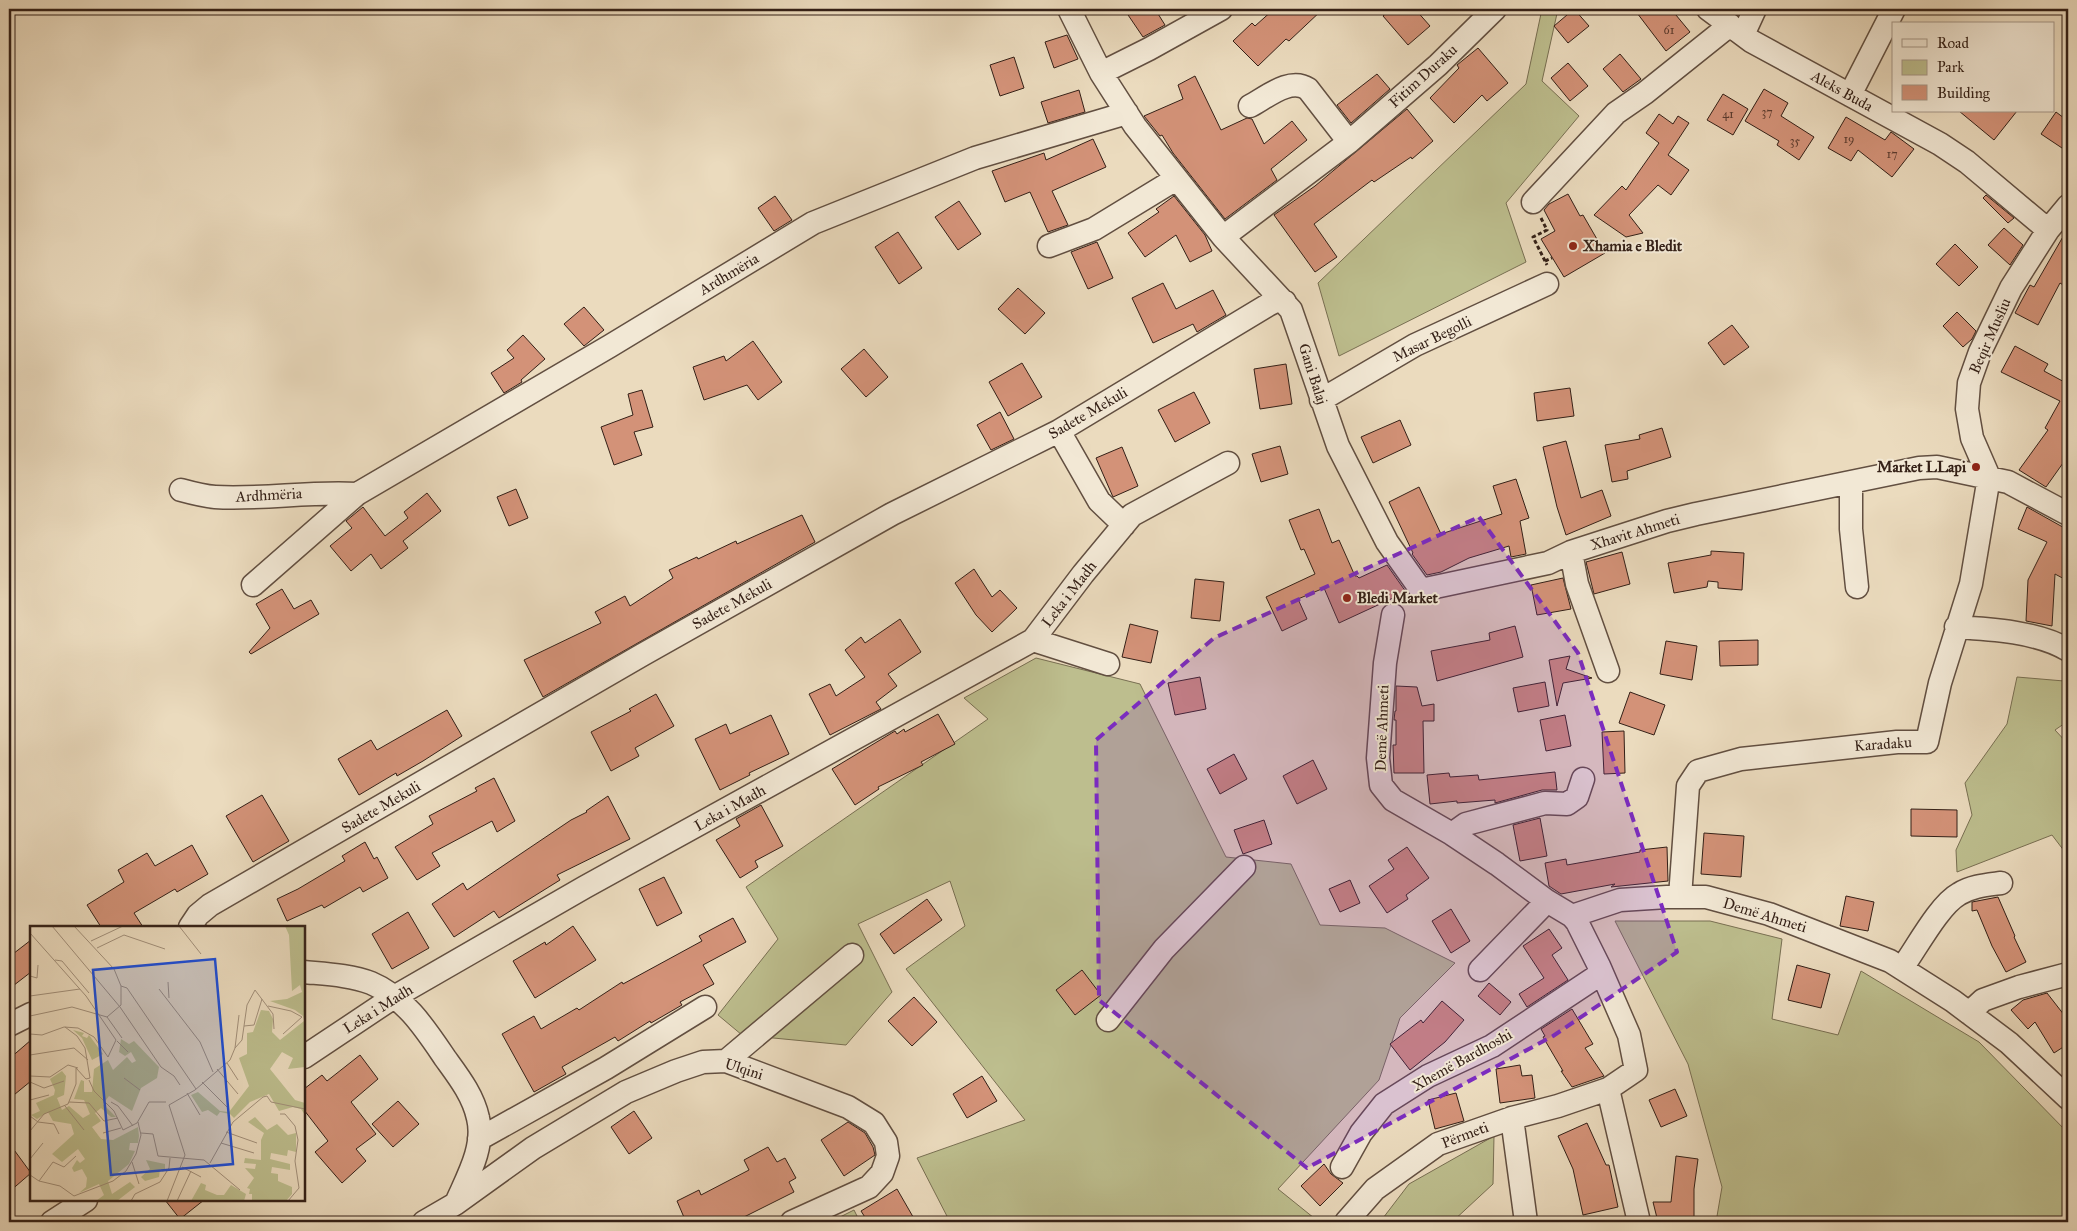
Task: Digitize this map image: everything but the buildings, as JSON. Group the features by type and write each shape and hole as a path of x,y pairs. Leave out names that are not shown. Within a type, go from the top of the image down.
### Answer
{"street":[{"name":"Gani Balaj","path":"1069,9 1101,73 1127,114 1223,237 1285,302 1296,320 1321,400 1338,446 1387,542 1421,590"},
{"path":"1101,73 1221,9"},
{"name":"Fitim Duraku","path":"1223,237 1349,142 1438,65 1496,9"},
{"name":"Aleks Buda","path":"1708,9 1751,41 1940,144 1967,162 2048,230"},
{"path":"1533,202 1616,114 1736,30 1755,9"},
{"path":"1850,95 1894,9"},
{"path":"1250,106 1290,85 1302,85 1308,89 1349,142"},
{"name":"Ardhmëria","path":"253,585 357,494 610,346 813,223 975,158 1127,114"},
{"path":"1049,246 1094,229 1176,179"},
{"name":"Beqir Musliu","path":"1989,477 1972,438 1967,409 1969,382 1980,352 2011,288 2048,230 2068,207"},
{"name":"Masar Begolli","path":"1321,400 1415,345 1547,284"},
{"name":"Sadete Mekuli","path":"191,926 198,915 210,905 642,655 892,514 1058,432 1268,305 1276,301 1285,302"},
{"path":"1058,432 1100,501 1124,525"},
{"name":"Leka i Madh","path":"305,1056 394,997 585,887 1033,640 1083,574 1132,515 1228,463"},
{"name":"Xhavit Ahmeti","path":"1421,590 1548,563 1571,552 1689,516 1896,472 1937,467 1989,477 2008,482 2066,508"},
{"name":"Karadaku","path":"1680,897 1688,786 1698,771 1741,758 1868,744 1927,742 1938,691 1956,627 1971,584 1989,477"},
{"path":"1851,482 1851,529 1857,587"},
{"name":"Ardhmëria","path":"181,490 213,497 248,498 326,492 357,494"},
{"path":"1571,552 1576,584 1608,671"},
{"name":"Demë Ahmeti","path":"1393,614 1385,663 1379,748 1381,785 1392,800 1452,834 1547,901 1572,916 1620,900 1706,897 1769,914 1890,961 2009,1043 2068,1098"},
{"path":"1956,627 2008,631 2060,645 2068,650"},
{"path":"1033,640 1108,664"},
{"path":"1452,834 1466,824 1545,803 1567,804 1577,797 1583,779"},
{"path":"1108,1020 1164,949 1244,867"},
{"path":"1902,968 1943,907 1958,894 1977,886 2001,883"},
{"path":"1480,970 1547,901"},
{"name":"Përmeti","path":"1346,1222 1375,1189 1438,1144 1512,1118 1558,1106 1608,1089 1636,1070 1629,1036 1602,973 1577,922 1572,916"},
{"path":"726,1061 852,955"},
{"path":"305,972 338,976 371,983 394,997 424,1026 464,1084 478,1118 480,1139 472,1169 451,1213"},
{"name":"Xhemë Bardhoshi","path":"1342,1167 1361,1133 1384,1104 1428,1076 1492,1046 1602,973"},
{"path":"1968,1013 1983,1000 2019,987 2068,974"},
{"path":"480,1139 606,1068 705,1007"},
{"path":"9,1025 30,1014"},
{"name":"Ulqini","path":"424,1222 451,1213 533,1148 626,1092 703,1062 726,1061 848,1106 874,1123 886,1142 888,1156 882,1173 868,1187 792,1222"},
{"path":"1608,1089 1639,1222"},
{"path":"1512,1118 1526,1222"},
{"path":"52,1222 84,1201"}],"path":[{"path":"1533,202 1547,230 1533,237 1554,280 1547,284"},
{"path":"1545,261 1552,258"}],"highlighted area":[{"path":"1479,517 1578,653 1677,952 1553,1036 1307,1168 1099,1000 1096,740 1214,638"}],"green space":[{"path":"1542,9 1558,9 1542,81 1579,116 1506,203 1526,262 1339,356 1318,283 1526,84"},
{"path":"1036,658 1140,684 1226,857 1291,864 1320,925 1385,928 1455,963 1400,1018 1379,1080 1278,1189 1319,1222 950,1222 917,1158 1025,1120 906,969 965,926 950,881 858,924 892,992 846,1045 742,1035 718,1015 778,939 746,887 988,719 964,698"},
{"path":"2017,677 2064,681 2068,685 2068,721 2055,730 2068,744 2068,856 2052,835 1957,872 1956,850 1972,815 1965,783 2007,724"},
{"path":"1615,921 1710,921 1782,939 1772,1019 1838,1035 1861,971 1979,1042 2068,1133 2068,1222 1716,1222 1722,1187 1688,1064"},
{"path":"1494,1136 1493,1184 1452,1222 1380,1222 1409,1184"},
{"path":"854,1210 860,1222 830,1222"}],"place":[{"name":"Xhamia e Bledit","path":"1573,246"},
{"name":"Market LLapi","path":"1976,467"},
{"name":"Bledi Market","path":"1347,598"}]}
